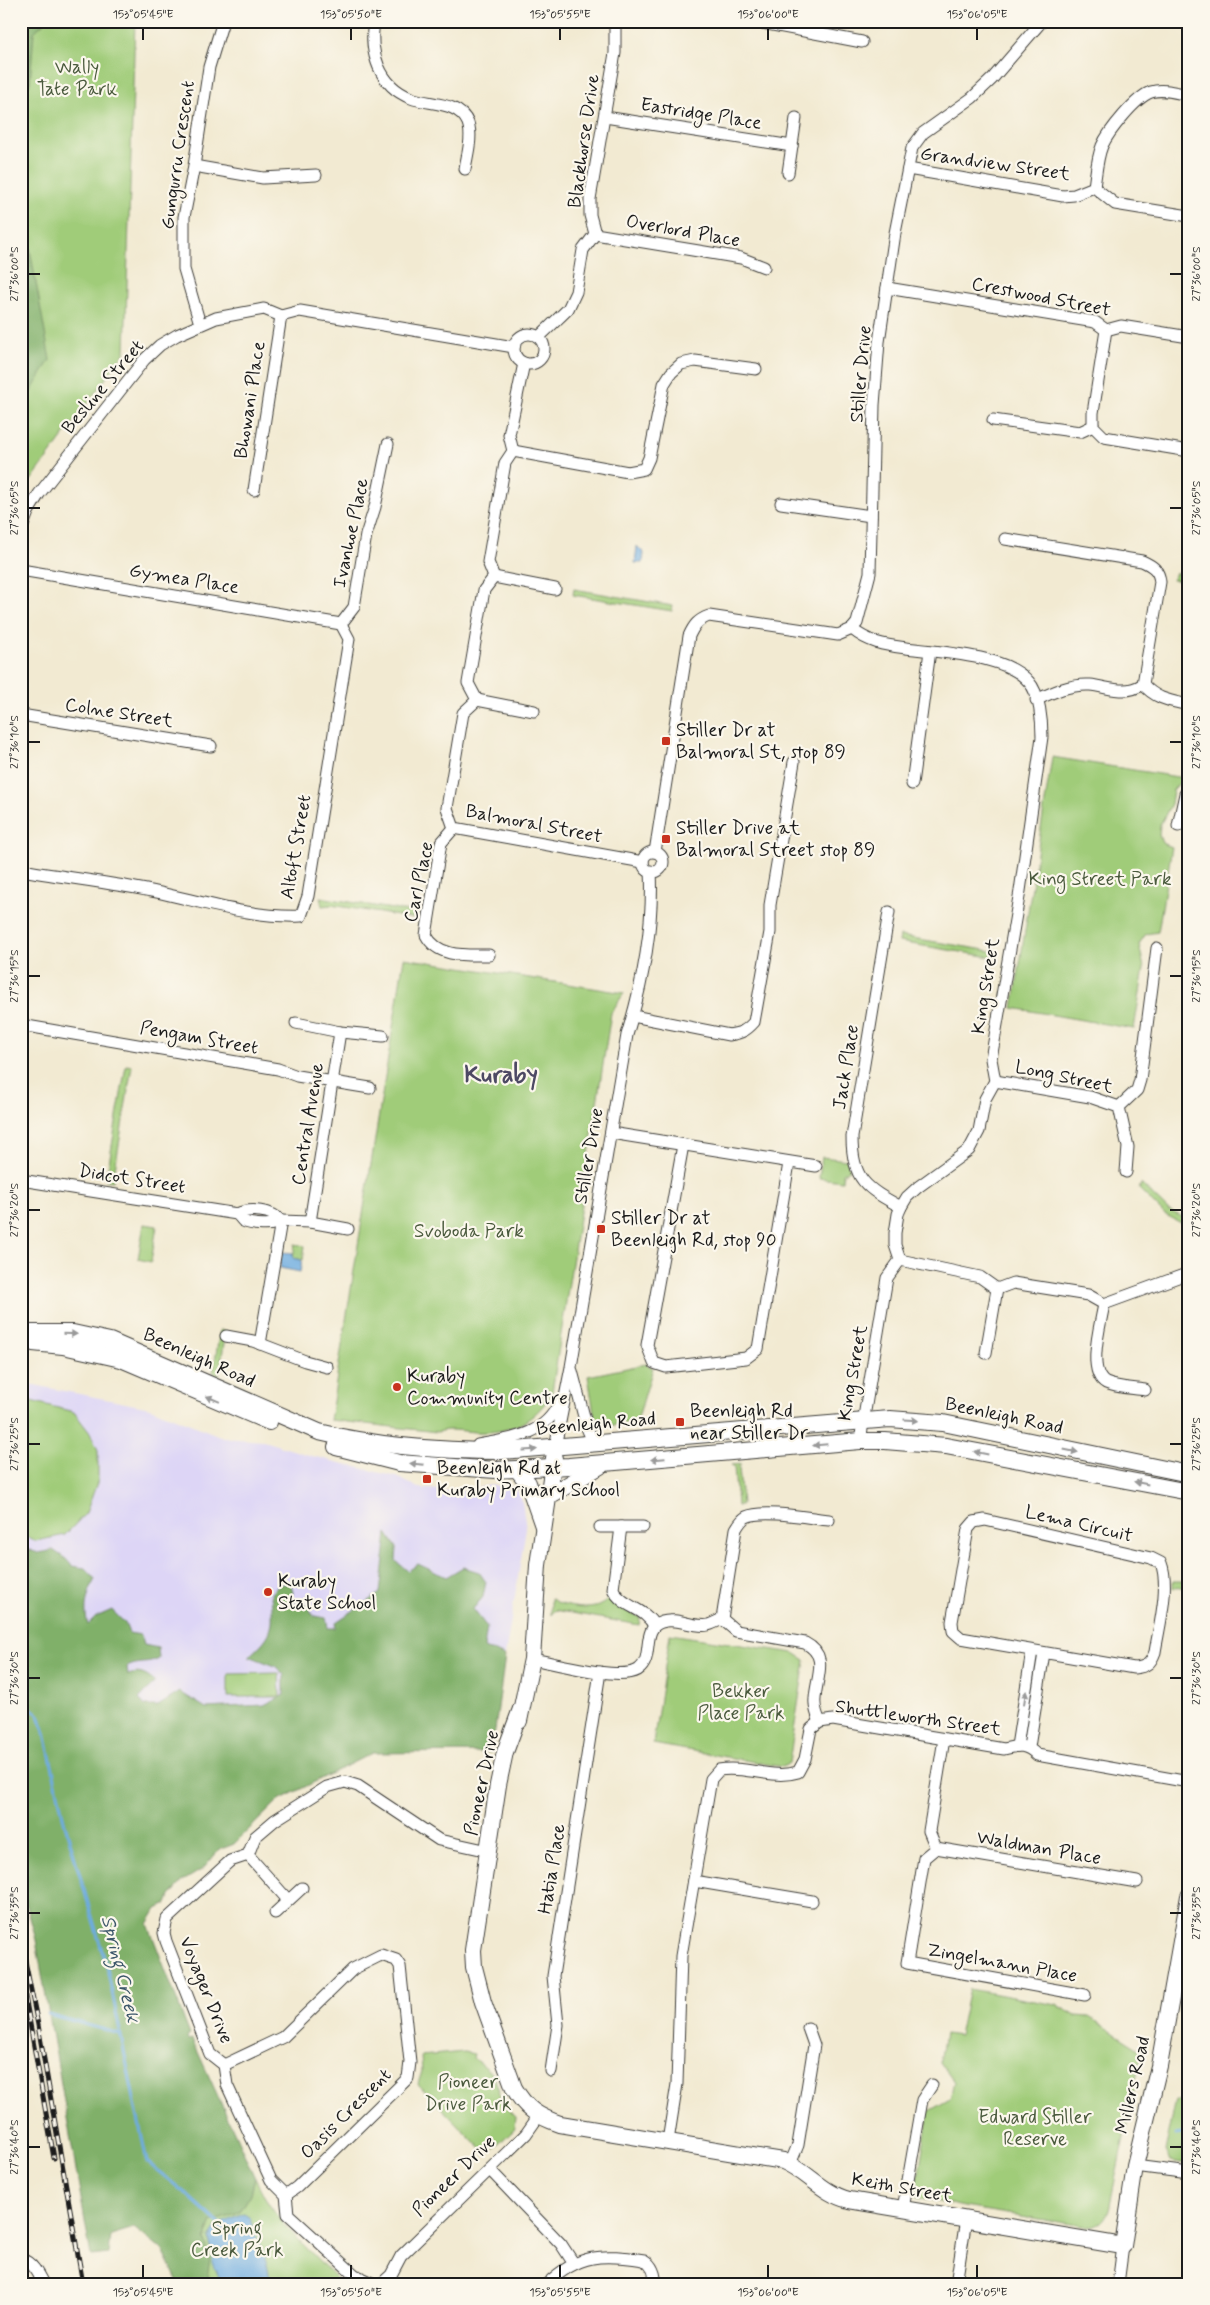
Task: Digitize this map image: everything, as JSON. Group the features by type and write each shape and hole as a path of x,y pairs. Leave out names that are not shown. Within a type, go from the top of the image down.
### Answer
{"main road":[{"name":"Beenleigh Road","path":"21,1333 73,1333 104,1339 159,1361 320,1432 387,1445 446,1451 502,1451 863,1419 914,1419 943,1423 1189,1474"},
{"name":"Beenleigh Road","path":"21,1343 63,1346 121,1358 316,1442 400,1463 468,1469 553,1468 885,1441 946,1446 1189,1492"},
{"name":"Pioneer Drive","path":"478,1985 520,1709 532,1659 538,1565 550,1496 555,1447"},
{"path":"550,1496 604,1463"},
{"path":"517,1469 528,1483 544,1528"},
{"name":"Pioneer Drive","path":"520,1709 505,1752 473,1950 478,1985 514,2088 520,2100 538,2117"},
{"name":"Millers Road","path":"1123,2246 1135,2166 1159,2066 1185,1937 1189,1896"},
{"name":"Keith Street","path":"538,2117 560,2124 668,2141 790,2164 838,2198 1123,2246"}],"street":[{"name":"Gungurru Crescent","path":"200,324 184,269 184,217 209,67 223,21"},
{"path":"374,21 374,56 388,82 409,98 456,109 464,116 470,136 465,169"},
{"name":"Blackhorse Drive","path":"539,337 568,309 576,292 583,250 595,234 590,214 590,199 615,53 615,21"},
{"path":"751,21 862,42"},
{"name":"Stiller Drive","path":"852,629 859,617 870,573 876,382 887,288 912,148 919,137 972,98 992,79 1042,21"},
{"path":"1094,187 1101,147 1108,135 1140,98 1151,92 1164,91 1189,95"},
{"name":"Eastridge Place","path":"605,117 792,146"},
{"path":"788,173 796,118"},
{"path":"194,166 263,178 316,175"},
{"name":"Grandview Street","path":"908,169 1063,196 1074,195 1094,187 1115,204 1189,216"},
{"name":"Overlord Place","path":"595,234 741,258 764,268"},
{"name":"Crestwood Street","path":"887,288 1095,322 1106,330 1121,326 1189,337"},
{"name":"Besline Street","path":"21,531 28,512 39,494 144,360 160,346 200,324 232,314 264,309 281,316 300,311 514,347"},
{"name":"Bhowani Place","path":"254,490 281,316"},
{"path":"1106,330 1093,413 1093,426 1104,437 1189,450"},
{"path":"530,334 539,337 544,346 542,356 534,363 524,363 516,357 514,347 521,336 530,334"},
{"path":"513,452 628,472 644,469 649,458 664,384 671,373 681,364 694,361 756,369"},
{"path":"494,577 488,562 505,464 513,452 509,435 524,363"},
{"path":"993,420 1080,432 1093,426"},
{"name":"Ivanhoe Place","path":"341,624 354,607 366,535 375,507 388,444"},
{"path":"781,503 871,516"},
{"path":"1005,540 1142,561 1153,566 1159,575 1160,582 1143,684 1134,690 1119,691 1089,685 1072,686 1036,700"},
{"name":"Gymea Place","path":"21,570 341,624"},
{"path":"494,577 556,589"},
{"path":"494,577 484,590 468,682 477,700 534,711"},
{"path":"655,852 689,636 697,615 838,635 852,629"},
{"name":"Altoft Street","path":"21,870 160,893 281,917 300,916 308,896 349,639 341,624"},
{"name":"King Street","path":"852,629 875,643 995,661 1016,670 1031,683 1042,714 1042,737 1020,890 991,1058 995,1081"},
{"path":"912,784 930,651"},
{"path":"1143,684 1150,692 1163,699 1189,706"},
{"name":"Balmoral Street","path":"477,700 463,713 447,808 454,828 643,862"},
{"name":"Colne Street","path":"21,715 211,746"},
{"path":"633,1016 730,1035 740,1034 754,1022 770,932 770,905 794,762"},
{"path":"1178,826 1185,794 1189,788"},
{"name":"Carl Place","path":"454,828 441,843 426,935 431,944 440,951 467,955 489,955"},
{"path":"655,852 662,856 662,865 657,871 651,871 644,867 643,862 646,854 655,852"},
{"name":"Stiller Drive","path":"555,1447 571,1367 627,1035 633,1016 651,922 651,871"},
{"name":"Jack Place","path":"889,912 852,1137 852,1158 857,1172 868,1186 901,1206"},
{"path":"1119,1107 1136,1090 1140,1080 1157,948"},
{"path":"296,1023 340,1032 382,1036"},
{"name":"Pengam Street","path":"21,1025 278,1069 297,1076 370,1088"},
{"name":"Central Avenue","path":"310,1222 340,1032"},
{"path":"995,1081 985,1099 979,1131 969,1150 906,1197 898,1214 895,1245 900,1260 980,1277 997,1289"},
{"name":"Long Street","path":"995,1081 1090,1097 1119,1107 1128,1147 1126,1172"},
{"path":"611,1132 816,1166"},
{"path":"683,1145 647,1345 654,1363 666,1367 746,1358 758,1349 789,1163"},
{"name":"Didcot Street","path":"21,1180 237,1214 246,1210 271,1214 281,1221 310,1222 348,1229"},
{"path":"260,1344 281,1221"},
{"name":"King Street","path":"860,1442 887,1278 900,1260"},
{"path":"997,1289 1013,1283 1088,1295 1104,1304 1189,1273"},
{"path":"986,1353 997,1289"},
{"path":"1104,1304 1096,1357 1097,1372 1104,1382 1111,1385 1145,1390"},
{"path":"226,1336 260,1344 327,1367"},
{"path":"571,1367 587,1428 594,1444"},
{"path":"446,1451 510,1439 542,1426 554,1413 568,1380"},
{"path":"722,1619 736,1529 740,1522 750,1516 781,1514 829,1520"},
{"name":"Lema Circuit","path":"985,1520 1151,1558 1161,1563 1164,1571 1164,1585 1152,1662 1144,1667 1134,1668 1032,1651 961,1638 953,1631 952,1622 968,1529 974,1522 985,1520"},
{"path":"600,1527 643,1526"},
{"path":"621,1527 612,1589 617,1598 623,1603 643,1612 651,1619 654,1626"},
{"path":"532,1659 600,1672 619,1673 639,1669 644,1662 650,1633 654,1626 662,1622 672,1621 707,1625 722,1619"},
{"path":"722,1619 736,1631 804,1643 812,1647 818,1654 820,1663 815,1698 815,1706 820,1722"},
{"path":"1023,1746 1032,1651"},
{"path":"1023,1746 1044,1653"},
{"name":"Hatia Place","path":"551,2071 558,2025 553,1976 600,1672"},
{"name":"Shuttleworth Street","path":"668,2141 677,2084 680,1967 711,1779 719,1770 731,1767 785,1776 798,1772 806,1759 811,1729 820,1722 833,1720 1004,1749 1023,1746 1037,1755 1189,1782"},
{"path":"936,1848 929,1831 944,1739"},
{"path":"288,1900 248,1854 255,1838 275,1820 327,1787 345,1782 358,1786 446,1844 489,1852"},
{"name":"Waldman Place","path":"936,1848 1137,1882"},
{"name":"Zingelmann Place","path":"936,1848 924,1858 907,1963 1085,1995"},
{"name":"Voyager Drive","path":"248,1854 230,1861 167,1919 165,1926 166,1941 210,2054 224,2065 227,2085 271,2180 286,2195 288,2214 355,2275 375,2284"},
{"path":"694,1882 812,1901"},
{"path":"276,1913 302,1888"},
{"name":"Oasis Crescent","path":"224,2065 283,2037 353,1969 382,1956 396,1960 400,1966 410,2062 408,2078 297,2187 286,2195"},
{"path":"790,2164 798,2145 814,2045 808,2028"},
{"path":"903,2209 922,2100 932,2085"},
{"name":"Pioneer Drive","path":"380,2284 391,2275 401,2256 526,2134 538,2117"},
{"path":"1135,2166 1189,2173"},
{"path":"490,2170 561,2244 574,2264"},
{"path":"956,2284 966,2219"},
{"name":"Millers Road","path":"1118,2284 1123,2246"},
{"path":"547,2284 574,2264 592,2257 611,2255 644,2260 654,2271 655,2284"},
{"path":"21,2259 27,2261 36,2270 43,2284"}],"shaded area":[{"name":"Kuraby State School","path":"21,1385 34,1385 150,1408 225,1438 263,1441 312,1456 397,1477 418,1488 458,1492 491,1485 514,1487 521,1496 526,1528 505,1656 295,1707 21,1761"}],"green space":[{"name":"Wally Tate Park","path":"21,21 135,21 125,352 21,494"},
{"path":"21,21 46,21 34,32 30,83 21,97"},
{"path":"21,200 50,360 21,408"},
{"path":"1176,573 1189,574 1189,581 1172,580"},
{"path":"574,589 673,606 672,611 573,595"},
{"name":"King Street Park","path":"1052,757 1184,778 1173,790 1171,804 1160,825 1159,835 1162,843 1172,847 1158,932 1146,934 1139,944 1144,968 1134,1029 1013,1008"},
{"path":"320,897 405,911 417,911 417,919 331,905 322,906"},
{"path":"900,936 997,952 997,958 899,942"},
{"name":"Svoboda Park","path":"404,958 624,993 611,1013 552,1392 538,1411 530,1418 520,1424 499,1431 451,1430 437,1432 330,1420"},
{"path":"126,1065 132,1066 113,1181 106,1180"},
{"path":"822,1157 847,1160 850,1170 843,1173 842,1181 819,1178"},
{"path":"1141,1184 1168,1210 1189,1220 1189,1227 1164,1214 1139,1189"},
{"path":"144,1224 157,1226 151,1262 138,1259"},
{"path":"295,1244 305,1246 303,1260 293,1258"},
{"path":"220,1330 226,1331 219,1375 213,1372"},
{"path":"646,1364 653,1368 637,1421 602,1427 595,1419 588,1376"},
{"path":"27,1400 74,1412 90,1433 98,1450 98,1480 86,1513 65,1535 36,1541 21,1534 21,1401"},
{"path":"741,1464 739,1467 742,1505 737,1506 734,1467 731,1465"},
{"path":"387,1533 397,1548 396,1561 408,1571 418,1564 446,1577 463,1567 479,1572 486,1582 483,1597 473,1609 487,1627 484,1648 505,1656 492,1752 372,1753 279,1800 234,1844 219,1850 203,1869 183,1881 170,1896 167,1904 157,1909 148,1924 190,2035 187,2037 188,2040 192,2039 255,2178 251,2194 239,2213 212,2222 205,2240 210,2259 206,2284 179,2284 163,2251 134,2228 111,2235 109,2254 91,2256 36,1940 21,1884 21,1546 38,1553 53,1550 72,1566 85,1568 95,1579 87,1602 88,1625 96,1617 112,1610 125,1623 129,1633 141,1635 144,1645 158,1648 159,1659 127,1667 128,1675 142,1674 155,1682 139,1699 145,1706 158,1706 180,1692 206,1708 265,1705 284,1695 284,1675 275,1666 249,1656 264,1641 271,1628 271,1593 280,1584 291,1584 293,1593 289,1601 293,1604 305,1603 314,1616 326,1618 328,1628 335,1628 336,1622 380,1593"},
{"path":"1173,1581 1189,1581 1189,1587 1173,1588"},
{"path":"551,1598 554,1601 571,1607 584,1608 601,1605 610,1599 619,1608 640,1617 639,1625 555,1610 551,1615"},
{"name":"Bekker Place Park","path":"670,1634 794,1653 805,1660 789,1763 783,1767 653,1744"},
{"path":"279,1673 280,1697 228,1697 228,1674"},
{"name":"Edward Stiller Reserve","path":"969,1989 1057,2005 1076,2016 1089,2017 1142,2051 1109,2209 1105,2218 1100,2223 1084,2226 964,2207 917,2197 916,2192 929,2111 950,2099 954,2082 940,2062 945,2034 959,2036"},
{"name":"Pioneer Drive Park","path":"464,2052 474,2054 473,2058 493,2074 504,2105 516,2117 515,2128 487,2155 418,2084 422,2071 421,2056"},
{"path":"1176,2100 1189,2101 1189,2164 1170,2161 1165,2151"},
{"name":"Spring Creek Park","path":"255,2178 268,2203 283,2224 342,2284 187,2284 163,2228"}],"water":[{"path":"637,546 644,553 643,563 635,563"},
{"path":"282,1252 293,1253 293,1258 302,1260 300,1272 280,1268"},
{"path":"244,2214 250,2218 268,2267 270,2284 222,2284 213,2263 209,2238 219,2224"}],"waterway":[{"name":"Spring Creek","path":"21,1700 39,1715 45,1733 64,1821 107,1968 147,2162 219,2224"},
{"path":"48,2014 120,2034"},
{"path":"1176,2135 1189,2133"}],"railway":[{"path":"21,1941 38,2025 83,2284"},
{"path":"25,1996 54,2158"}],"place":[{"name":"Stiller Dr at Balmoral St, stop 89","path":"666,741"},
{"name":"Stiller Drive at Balmoral Street stop 89","path":"666,839"},
{"name":"Stiller Dr at Beenleigh Rd, stop 90","path":"601,1229"},
{"name":"Kuraby Community Centre","path":"397,1387"},
{"name":"Beenleigh Rd near Stiller Dr","path":"680,1422"},
{"name":"Beenleigh Rd at Kuraby Primary School","path":"427,1479"},
{"name":"Kuraby State School","path":"268,1592"}],"district":[{"name":"Kuraby","path":"501,1075"}]}
